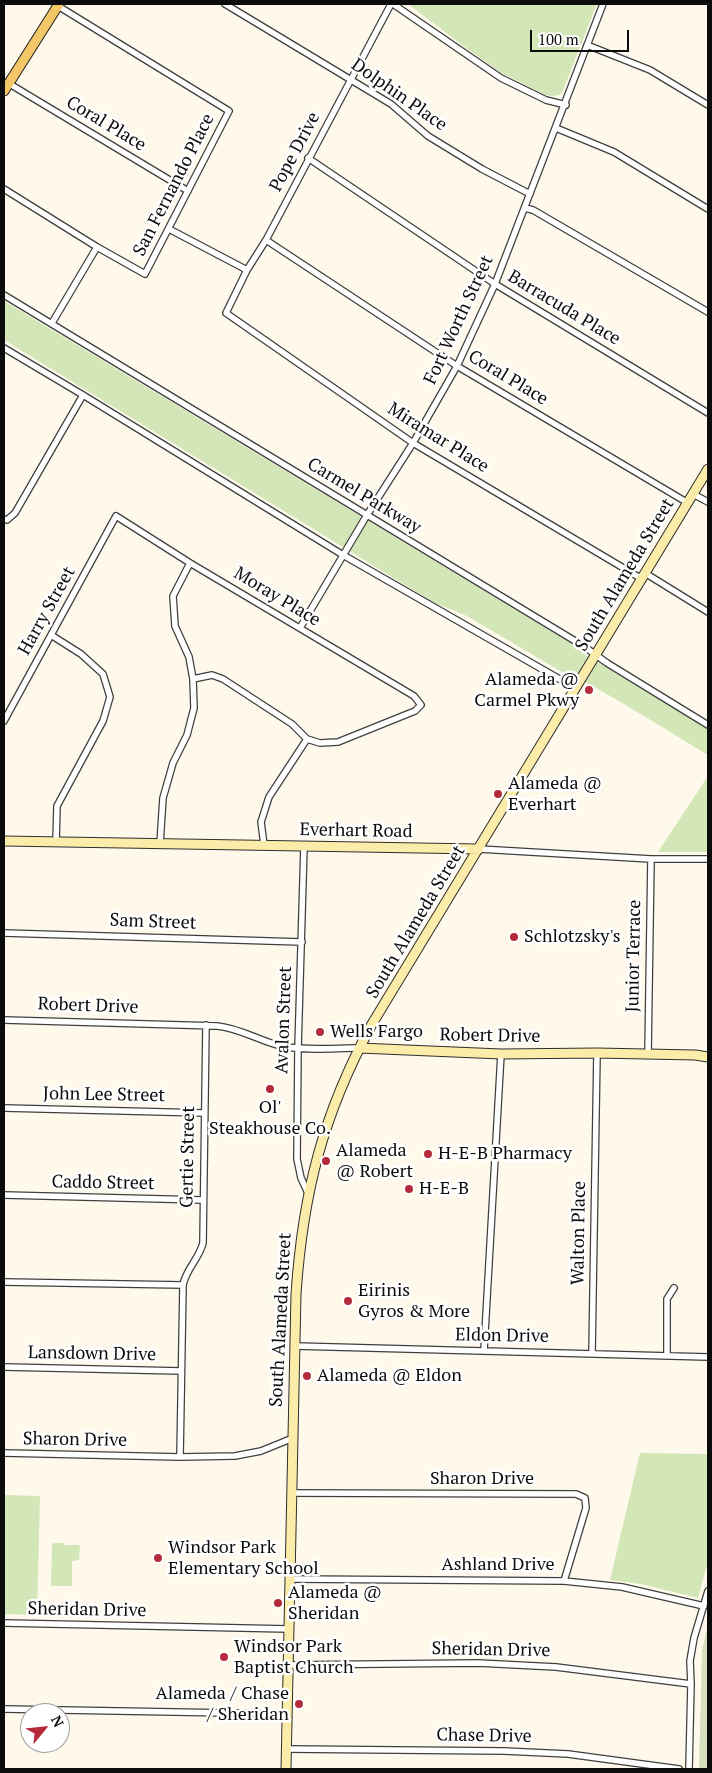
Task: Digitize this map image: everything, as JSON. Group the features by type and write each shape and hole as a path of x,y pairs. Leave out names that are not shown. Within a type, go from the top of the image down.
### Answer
{"main road":[{"path":"6,87 58,5"},
{"name":"South Alameda Street","path":"286,1769 298,1259 308,1193 327,1122 359,1048 708,469"},
{"name":"Everhart Road","path":"4,841 479,849"},
{"name":"Robert Drive","path":"359,1048 501,1054 597,1053 695,1055 708,1057"}],"street":[{"name":"Dolphin Place","path":"225,4 391,104 428,136 482,169 530,194"},
{"name":"Pope Drive","path":"226,314 247,270 266,240 308,158 392,4"},
{"path":"392,4 501,78 546,100 566,105"},
{"name":"Fort Worth Street","path":"300,628 413,443 457,366 496,284 603,4"},
{"name":"San Fernando Place","path":"58,5 229,111 145,274 97,247"},
{"path":"586,45 650,70 708,105"},
{"name":"Coral Place","path":"6,87 188,191"},
{"path":"556,128 614,152 708,209"},
{"name":"Barracuda Place","path":"308,158 496,284 708,413"},
{"path":"4,189 97,247 52,323"},
{"path":"525,208 533,210 708,312"},
{"path":"169,229 247,270"},
{"name":"Coral Place","path":"266,240 457,366 688,503"},
{"name":"Carmel Parkway","path":"4,295 708,725"},
{"name":"Miramar Place","path":"226,314 413,443 708,612"},
{"path":"4,348 344,556 575,688"},
{"path":"4,520 15,514 83,395"},
{"path":"693,494 708,502"},
{"name":"Moray Place","path":"116,516 190,563 414,696 421,705 415,711 338,742 320,743 307,739"},
{"name":"Harry Street","path":"4,721 116,516"},
{"path":"160,844 163,798 173,763 187,735 194,708 194,679 189,658 175,626 173,596 190,563"},
{"path":"51,635 81,654 103,674 110,697 103,721 57,806 56,842"},
{"path":"194,679 212,675 223,679 292,724 307,739 269,798 261,822 264,845"},
{"name":"Avalon Street","path":"304,846 296,1159 301,1178 308,1193"},
{"name":"Everhart Road","path":"479,849 651,859 708,860"},
{"name":"Junior Terrace","path":"648,1054 651,859"},
{"name":"Sam Street","path":"4,933 302,942"},
{"name":"Robert Drive","path":"4,1020 206,1025 229,1027 264,1042 298,1048 359,1048"},
{"name":"Gertie Street","path":"183,1285 185,1277 197,1259 203,1243 202,1200 206,1025"},
{"name":"Walton Place","path":"592,1353 597,1053"},
{"path":"484,1350 501,1054"},
{"name":"John Lee Street","path":"4,1108 204,1113"},
{"name":"Caddo Street","path":"4,1195 202,1200"},
{"path":"4,1282 183,1285 180,1457"},
{"path":"667,1356 667,1298 674,1288"},
{"name":"Eldon Drive","path":"295,1346 708,1357"},
{"name":"Lansdown Drive","path":"4,1367 181,1370"},
{"name":"Sharon Drive","path":"4,1453 180,1457 247,1455 293,1438"},
{"name":"Sharon Drive","path":"292,1493 576,1494 585,1498 586,1508 564,1581"},
{"name":"Ashland Drive","path":"290,1579 564,1581 622,1587 704,1606"},
{"path":"689,1769 690,1661 694,1638 708,1591"},
{"name":"Sheridan Drive","path":"4,1623 289,1629"},
{"name":"Sheridan Drive","path":"288,1665 478,1663 556,1667 691,1684"},
{"path":"4,1709 287,1714"},
{"name":"Chase Drive","path":"287,1750 504,1751 568,1754 679,1769"}],"green space":[{"path":"408,4 597,4 562,93 554,96 545,95 502,73"},
{"path":"4,301 582,650 584,654 708,729 708,755 612,697 567,675 467,616 433,602 4,340"},
{"path":"708,776 708,852 658,852"},
{"path":"640,1453 708,1454 708,1561 698,1598 641,1584 610,1580"},
{"path":"4,1495 40,1496 37,1615 4,1614"},
{"path":"54,1543 64,1543 64,1545 80,1545 79,1560 72,1561 72,1586 51,1586 52,1545"},
{"path":"708,1624 708,1769 699,1769 702,1651"}],"place":[{"name":"Alameda @ Carmel Pkwy","path":"589,690"},
{"name":"Alameda @ Everhart","path":"498,794"},
{"name":"Schlotzsky's","path":"514,937"},
{"name":"Wells Fargo","path":"320,1032"},
{"name":"Ol' Steakhouse Co.","path":"270,1089"},
{"name":"H-E-B Pharmacy","path":"428,1154"},
{"name":"Alameda @ Robert","path":"326,1161"},
{"name":"H-E-B","path":"409,1189"},
{"name":"Eirinis Gyros & More","path":"348,1301"},
{"name":"Alameda @ Eldon","path":"307,1376"},
{"name":"Windsor Park Elementary School","path":"158,1558"},
{"name":"Alameda @ Sheridan","path":"278,1603"},
{"name":"Windsor Park Baptist Church","path":"224,1657"},
{"name":"Alameda / Chase / Sheridan","path":"299,1704"}]}
